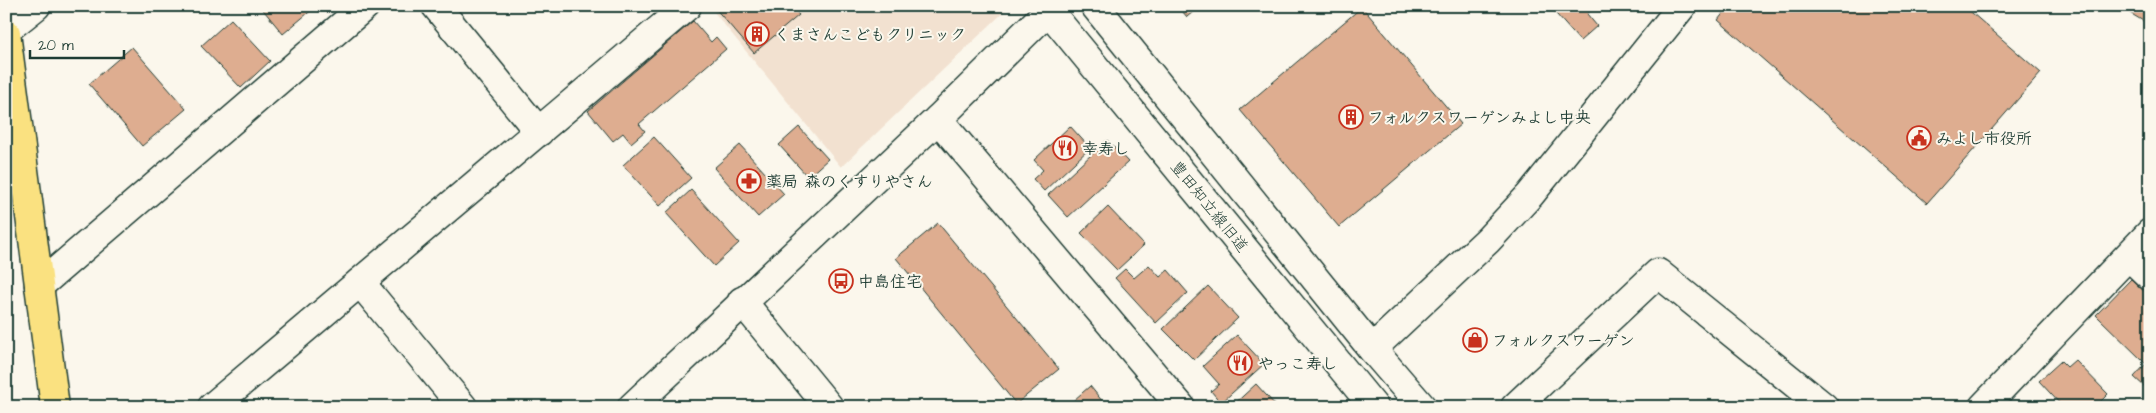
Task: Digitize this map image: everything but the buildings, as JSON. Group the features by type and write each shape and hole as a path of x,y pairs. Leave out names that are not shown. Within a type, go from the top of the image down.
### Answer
{"highway":[{"path":"6,32 55,407"}],"street":[{"path":"6,32 36,6"},
{"path":"39,286 364,6"},
{"path":"436,6 539,132"},
{"path":"212,407 687,6"},
{"path":"1095,6 1372,349 1422,407"},
{"path":"1372,349 1488,240 1530,195 1682,6"},
{"path":"632,407 742,301 938,118 1049,8"},
{"name":"豊田知立線旧道","path":"1049,8 1374,407"},
{"path":"938,118 1181,407"},
{"path":"1982,407 2150,234"},
{"path":"2129,256 2150,276"},
{"path":"1515,407 1658,273 1824,407"},
{"path":"360,282 463,407"},
{"path":"742,301 830,407"}],"shaded area":[{"path":"709,6 1007,6 1008,8 841,167"}],"place":[{"name":"くまさんこどもクリニック","path":"757,34"},
{"name":"フォルクスワーゲンみよし中央","path":"1351,117"},
{"name":"みよし市役所","path":"1919,138"},
{"name":"幸寿し","path":"1065,148"},
{"name":"薬局 森のくすりやさん","path":"749,181"},
{"name":"中島住宅","path":"841,281"},
{"name":"フォルクスワーゲン","path":"1475,340"},
{"name":"やっこ寿し","path":"1240,363"}]}
